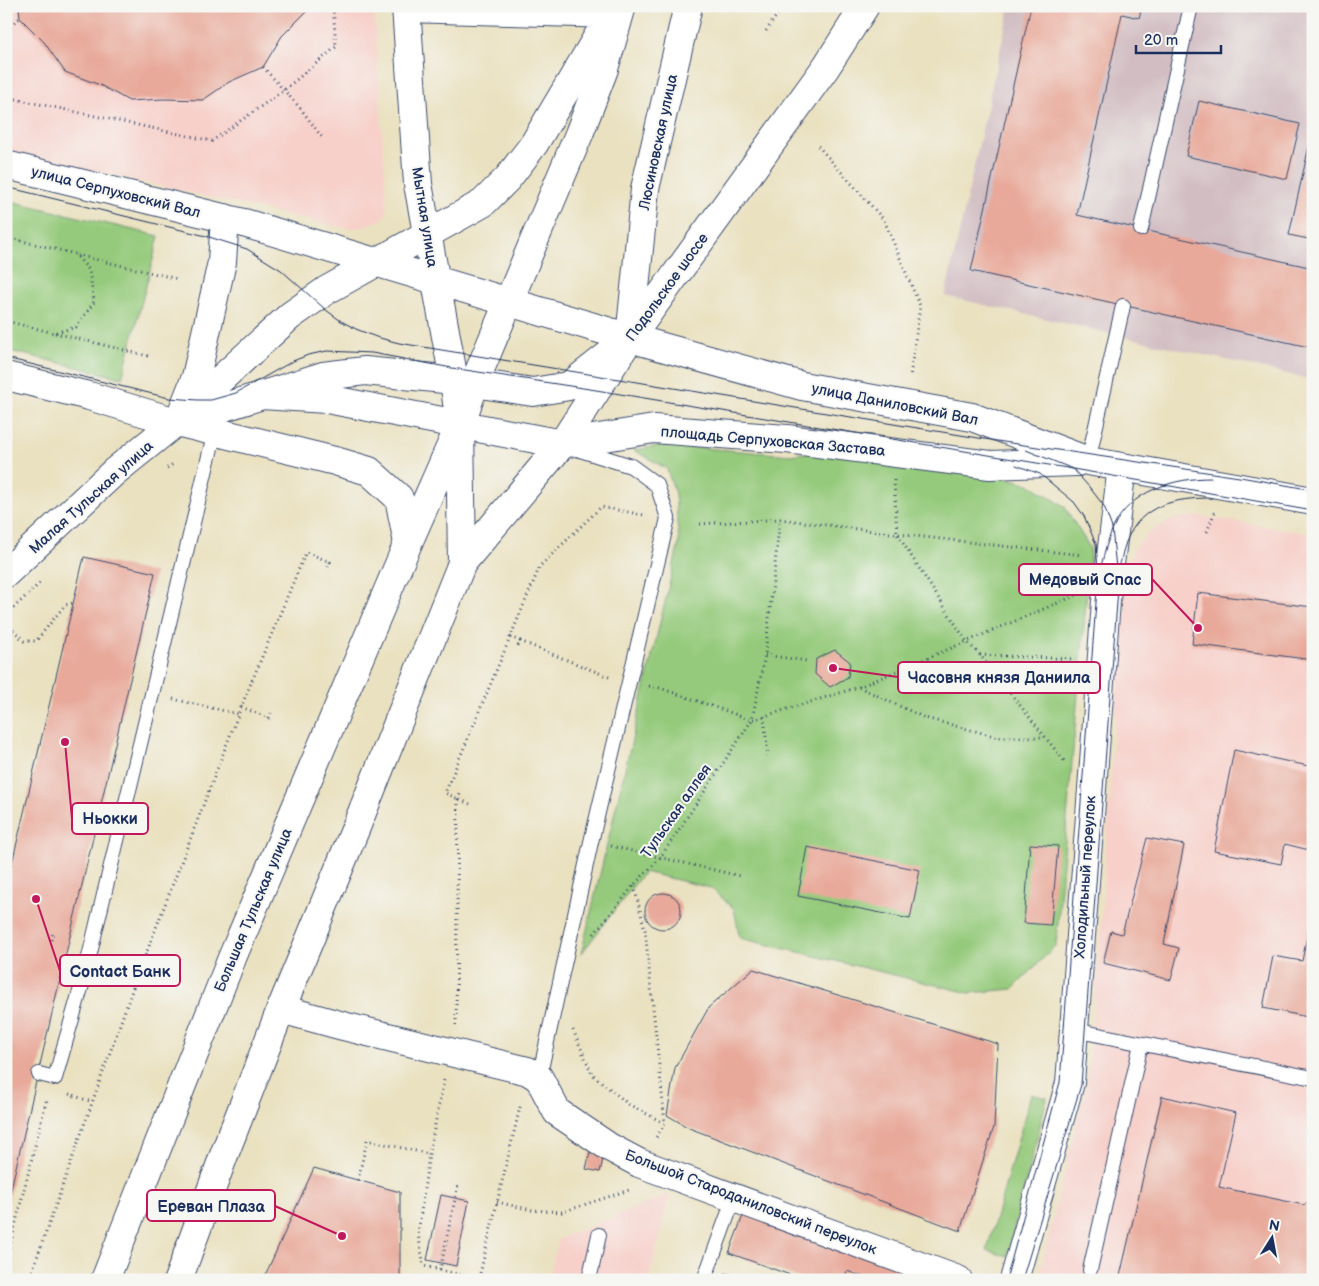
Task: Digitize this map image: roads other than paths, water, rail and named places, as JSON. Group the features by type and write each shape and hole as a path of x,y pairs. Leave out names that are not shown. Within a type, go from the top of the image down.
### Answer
{"main road":[{"name":"Люсиновская улица","path":"630,338 645,189 688,6"},
{"name":"Подольское шоссе","path":"462,563 562,444 630,338 826,67 865,6"},
{"path":"406,7 617,9"},
{"name":"Мытная улица","path":"406,7 418,184 436,280 464,382"},
{"path":"176,422 290,316 326,290 483,203 508,178 534,144 617,9"},
{"path":"178,1280 281,1009 462,563 460,425 464,382 508,302 579,134 604,69 617,9"},
{"name":"улица Серпуховский Вал","path":"6,165 225,218"},
{"path":"176,422 188,400 196,377 222,262 225,218 508,302"},
{"name":"улица Даниловский Вал","path":"508,302 802,386 972,417 1088,461 1313,501"},
{"name":"площадь Серпуховская Застава","path":"176,422 323,376 365,371 534,392 569,386 630,338"},
{"path":"6,376 89,396 176,422 368,471 399,498 408,544"},
{"name":"площадь Серпуховская Застава","path":"261,395 327,398 562,444 654,429 787,439 990,465 1088,461"},
{"name":"Малая Тульская улица","path":"6,573 114,472 176,422"},
{"path":"408,544 460,425"},
{"name":"Холодильный переулок","path":"1014,1280 1070,1083 1107,588 1122,467"},
{"name":"Большая Тульская улица","path":"105,1280 232,958 408,544"},
{"path":"281,1009 342,1026 528,1071 539,1078"},
{"name":"Большой Староданиловский переулок","path":"539,1078 557,1112 609,1147 640,1163 958,1280"}],"lane":[{"path":"1141,229 1191,6"},
{"path":"1088,461 1123,306"},
{"path":"39,1074 55,1078 85,974 214,431"},
{"path":"539,1078 591,842 668,518 657,485 630,466 562,444"},
{"path":"1074,1030 1313,1078"},
{"path":"1090,1270 1141,1044"},
{"path":"704,1280 734,1198"},
{"path":"588,1280 599,1235"}],"tram line":[{"path":"6,187 206,236 247,249 281,270 341,321 376,337 399,343 997,441 1246,478 1313,490"},
{"path":"6,358 169,398 211,400 236,393 293,361 308,355 327,351 372,353 452,368 1073,469 1313,511"},
{"path":"1022,1280 1081,1085 1118,589 1112,528 1104,506 1073,469 1026,450"},
{"path":"1016,465 1040,474 1074,502 1084,516 1096,544 1098,569"},
{"path":"1006,1280 1060,1082 1098,576 1113,528 1130,505 1141,496 1168,484 1211,478"},
{"path":"1119,569 1126,542 1132,529 1150,511 1172,502 1212,498"}],"place":[{"name":"Медовый Спас","path":"1198,628"},
{"name":"Часовня князя Даниила","path":"833,668"},
{"name":"Ньокки","path":"65,742"},
{"name":"Contact Банк","path":"36,899"},
{"name":"Ереван Плаза","path":"342,1236"}]}
